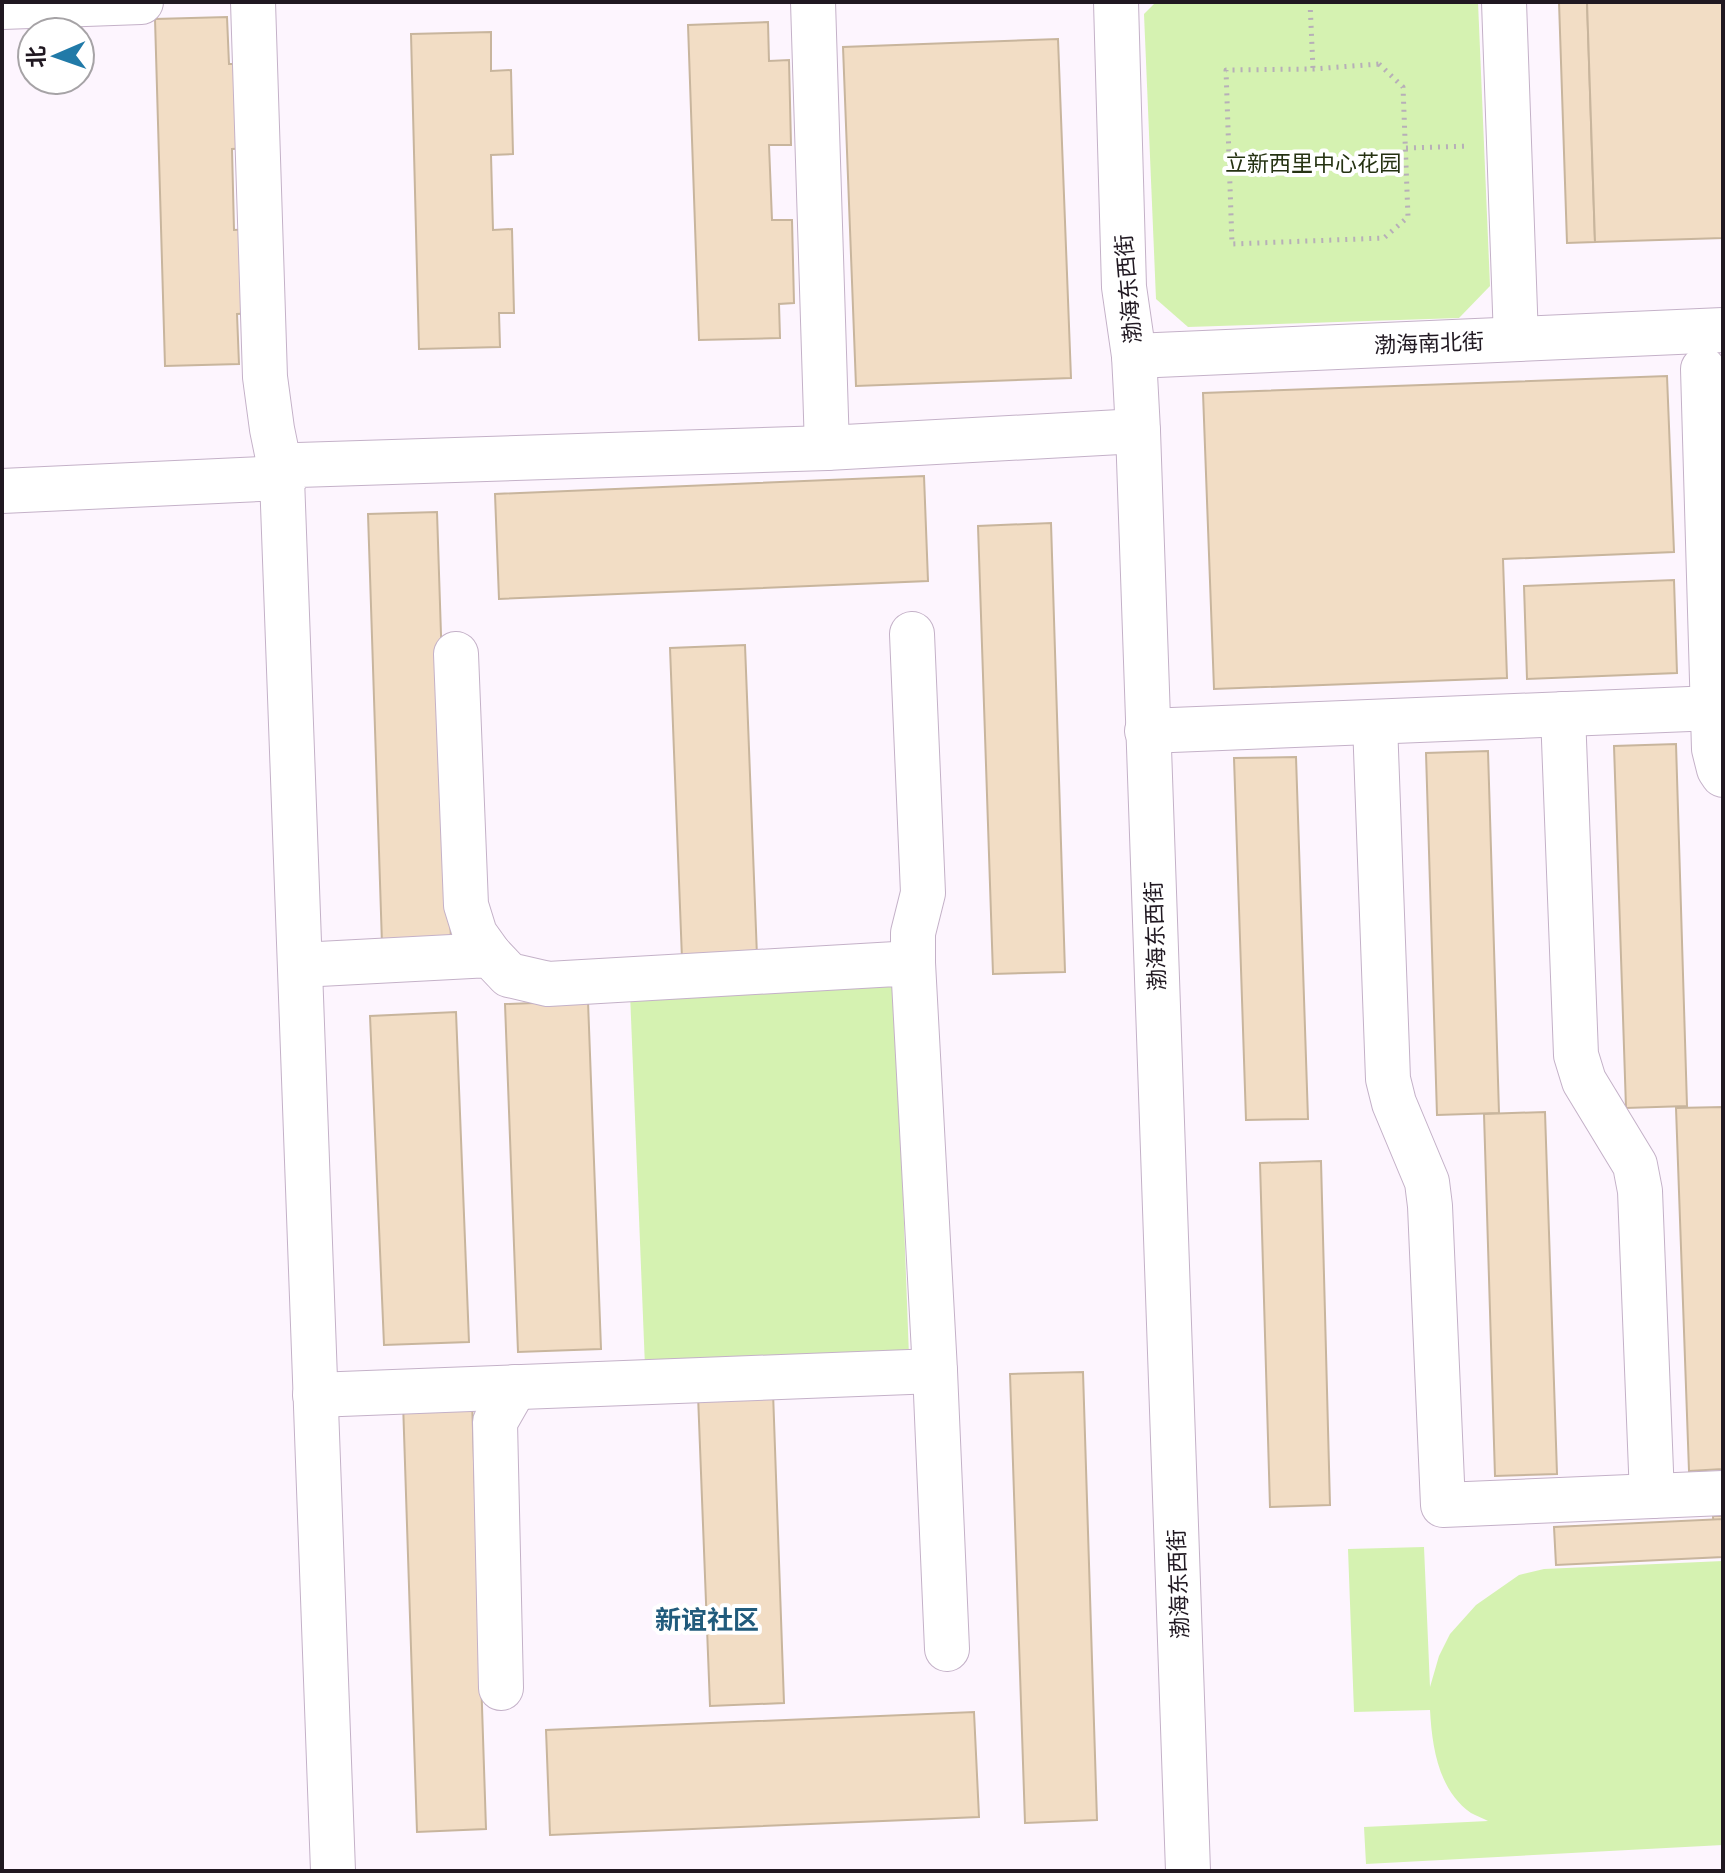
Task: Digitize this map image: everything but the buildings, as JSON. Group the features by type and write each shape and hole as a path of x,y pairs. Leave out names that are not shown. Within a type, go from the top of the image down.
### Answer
{"street":[{"path":"2,7 141,2"},
{"path":"253,2 265,377 282,478 333,1871"},
{"path":"813,2 827,448"},
{"name":"渤海东西街","path":"1116,2 1124,287 1134,356 1138,431 1188,1871"},
{"path":"1504,2 1516,339"},
{"name":"渤海南北街","path":"1134,356 1723,330"},
{"path":"1703,369 1714,749 1723,775"},
{"path":"2,491 282,478 298,465 827,448 1138,431"},
{"path":"912,634 923,893 913,933 913,963 947,1649"},
{"path":"456,654 466,905 475,934 509,975 548,984 913,963"},
{"path":"1147,731 1714,708"},
{"path":"1563,714 1576,1055 1584,1081 1635,1165 1640,1191 1652,1496"},
{"path":"1375,723 1388,1079 1394,1103 1427,1182 1443,1505 1723,1493"},
{"path":"300,965 490,955"},
{"path":"315,1395 935,1371"},
{"path":"501,1688 495,1422 515,1387"}],"path":[{"path":"1310,2 1313,69"},
{"path":"1379,64 1403,87 1406,148 1408,217 1384,238 1232,244 1226,70 1313,69 1379,64"},
{"path":"1406,148 1474,145"}],"green space":[{"name":"立新西里中心花园","path":"1156,2 1478,2 1490,286 1459,318 1188,327 1156,299 1144,14"},
{"path":"895,983 909,1356 645,1367 630,993"},
{"path":"1424,1547 1430,1687 1439,1656 1450,1634 1476,1605 1519,1575 1544,1569 1723,1561 1723,1845 1366,1864 1364,1827 1488,1821 1471,1813 1460,1803 1444,1780 1435,1752 1430,1710 1354,1712 1348,1549"}],"district":[{"name":"新谊社区","path":"707,1620"}]}
